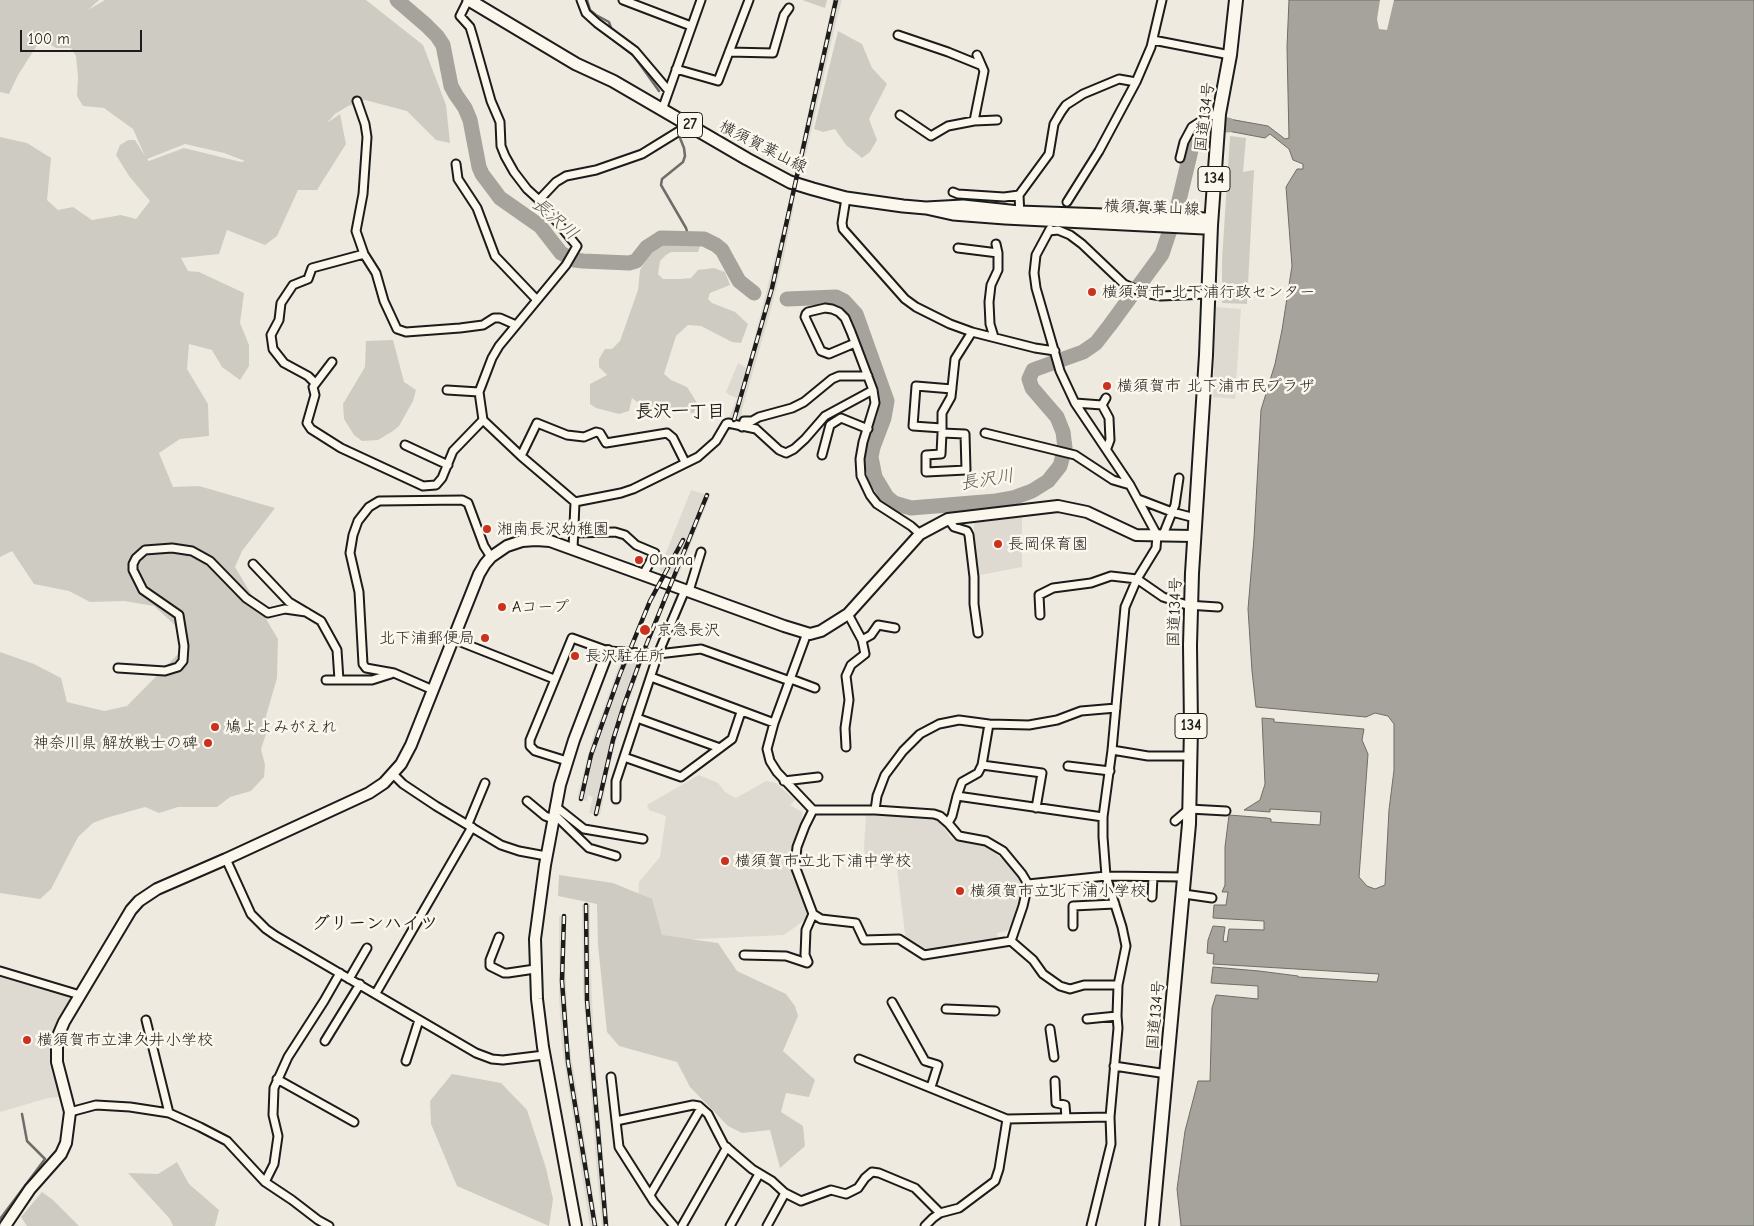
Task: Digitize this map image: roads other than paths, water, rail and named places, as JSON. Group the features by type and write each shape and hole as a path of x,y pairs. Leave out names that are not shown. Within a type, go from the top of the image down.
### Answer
{"highway":[{"name":"国道134号","path":"1152,1226 1184,894 1189,809 1191,606 1206,355 1210,225 1219,114 1230,56 1236,0"}],"main road":[{"name":"横須賀葉山線","path":"468,0 576,64 613,81 790,182 846,198 926,208 963,206 1020,215 1148,221 1188,222 1205,220 1210,225"}],"street":[{"path":"468,0 460,16 470,27 491,101 500,122 501,146 514,172 577,246 566,265 499,346 492,358 479,392 483,420 574,502 575,532 573,548"},
{"path":"581,0 586,13 635,51 668,90"},
{"path":"623,0 691,26"},
{"path":"662,110 701,0"},
{"path":"676,69 718,81 749,0"},
{"path":"1067,202 1099,151 1136,82 1153,40 1162,0"},
{"path":"729,52 773,53 784,15 790,8"},
{"path":"898,35 980,65"},
{"path":"1153,40 1230,56"},
{"path":"974,122 984,71 977,55"},
{"path":"1020,215 1019,196 1049,154 1057,116 1066,105 1096,88 1119,79 1136,82"},
{"path":"357,101 365,124 367,137 363,194 356,232 364,254 376,273 384,301 396,329 406,332 460,328 483,325 494,318 500,318 516,325"},
{"path":"1180,158 1184,142 1192,128 1209,116 1219,114"},
{"path":"900,115 930,136 948,126 997,120"},
{"path":"539,200 556,182 566,176 596,170 642,154 689,125"},
{"path":"456,164 458,179 477,208 495,256 537,300"},
{"path":"953,192 958,194 1004,197 1019,196"},
{"path":"846,198 842,223 844,229 898,292 916,306 950,324 972,332 1056,355"},
{"path":"1160,535 1107,448 1075,402 1060,371 1036,288 1034,273 1036,255 1049,230 1058,230 1070,235 1082,244 1124,284 1144,294 1161,296 1207,294"},
{"path":"994,337 990,324 989,302 991,285 998,270 996,244"},
{"path":"958,248 998,253"},
{"path":"315,383 308,376 284,362 273,349 271,335 279,320 281,303 293,285 308,279 312,268 364,254"},
{"path":"855,343 829,354 824,353 818,348 805,317 806,314 825,308 839,312 845,318 855,343 868,376 875,402 860,459 861,476 870,495 886,511 911,526 920,534"},
{"path":"952,389 916,386 913,426 942,431 965,434 966,470 926,472 926,455 942,454 942,431 942,413 951,397 952,389 955,359 972,332"},
{"path":"332,362 313,387 315,396 307,423 312,429 341,448 423,486 436,485 442,478 453,451 483,420"},
{"path":"742,427 744,421 752,421 759,417 792,408 804,402 832,379 839,376 868,376"},
{"path":"447,390 479,392"},
{"path":"574,502 633,489 684,462 698,457 709,449 728,423 756,429 779,450 786,453 794,450 825,416 873,390"},
{"path":"1102,405 1106,398"},
{"path":"1075,402 1102,405"},
{"path":"1102,405 1109,418 1110,440 1107,448"},
{"path":"822,455 830,425 841,418 868,429"},
{"path":"521,456 538,423 567,435 584,437 596,432 600,433 606,443 666,433 673,438 684,462"},
{"path":"985,433 1075,455 1113,480 1130,485"},
{"path":"405,445 448,465"},
{"path":"1092,1226 1111,1144 1110,1117 1118,1028 1118,985 1126,946 1106,876 1103,838 1125,607 1137,579 1156,548 1160,535 1175,505 1179,478"},
{"path":"1137,499 1195,518"},
{"path":"433,690 394,673 366,668 362,664 359,592 350,553 353,534 358,521 369,507 379,501 462,500 468,503 484,546 491,557"},
{"path":"5,1226 30,1189 61,1154 68,1134 70,1112 58,1062 56,1048 58,1036 64,1022 124,919 139,901 157,889 369,793 384,783 401,764 411,745 484,564 508,546 522,541 550,541 810,634 820,631 848,614 920,534 948,519 1058,506 1087,512 1136,535 1194,536"},
{"path":"948,519 954,527 967,531 970,535 974,577 974,604 978,633"},
{"path":"575,532 615,532 625,535 636,545 655,553 643,575"},
{"path":"118,668 164,672 178,667 183,661 184,646 179,615 143,590 133,570 136,558 145,550 172,548 192,551 210,561 246,598 268,613 285,609 306,612"},
{"path":"616,799 616,781 658,654 687,590 701,552"},
{"path":"253,564 288,602 321,621 336,645 339,680"},
{"path":"1040,615 1039,594 1053,588 1091,584 1111,576 1137,579 1163,597 1191,606 1218,607"},
{"path":"846,747 845,728 849,700 846,676 851,665 864,654 862,640 848,614"},
{"path":"862,640 871,635 878,625 895,628"},
{"path":"807,633 774,723 767,749 770,761 784,781 813,810 875,810 934,814 940,816 948,823 959,836 986,841 1003,851 1028,884 1011,941"},
{"path":"567,760 535,751 530,746 530,740 572,638 608,651 658,654 701,649 815,688"},
{"path":"453,639 554,679"},
{"path":"576,1226 544,1055 535,970 536,920 554,813 567,760 608,651"},
{"path":"326,680 372,680 394,673"},
{"path":"651,678 774,723"},
{"path":"875,810 877,796 885,775 903,751 920,734 938,724 959,720 990,724 1029,725 1058,720 1081,711 1116,708"},
{"path":"624,757 681,777 732,739 741,712"},
{"path":"637,718 720,748"},
{"path":"948,823 952,816 962,782 978,773 982,764 990,724"},
{"path":"1112,750 1148,756 1191,756"},
{"path":"982,764 1042,773 1036,808"},
{"path":"1068,766 1110,771"},
{"path":"393,774 403,784 436,806 501,845 510,849 546,856"},
{"path":"784,781 818,777"},
{"path":"376,993 470,825 485,783"},
{"path":"957,796 1104,817"},
{"path":"527,801 545,816 554,813 584,829 643,840"},
{"path":"1175,821 1189,809 1226,811"},
{"path":"813,810 797,847 795,866 813,914 821,919 856,923 864,940 899,939 924,955 1011,941 1033,960 1043,974 1060,986 1070,988 1084,985 1118,985"},
{"path":"554,813 589,848 616,856"},
{"path":"226,859 246,904 257,921 276,936 376,993 464,1047 486,1057 503,1060 544,1055"},
{"path":"1028,884 1106,876 1185,878"},
{"path":"1152,897 1153,877"},
{"path":"1184,894 1212,898"},
{"path":"1073,926 1073,906 1115,904"},
{"path":"744,955 786,956 807,963 805,955 806,930 813,914"},
{"path":"499,937 490,960 490,966 504,973 535,970"},
{"path":"349,979 367,948"},
{"path":"0,971 80,995"},
{"path":"265,1182 274,1164 278,1136 273,1115 272,1098 277,1079 288,1057 340,973"},
{"path":"325,1041 360,984"},
{"path":"892,1002 925,1061 938,1065 931,1087"},
{"path":"946,1009 995,1011"},
{"path":"1087,1020 1117,1016"},
{"path":"146,1020 169,1113"},
{"path":"406,1061 419,1020"},
{"path":"1050,1029 1054,1057"},
{"path":"859,1059 1007,1119 1110,1117"},
{"path":"1114,1066 1167,1074"},
{"path":"611,1077 619,1146 650,1195 674,1226"},
{"path":"277,1079 354,1122"},
{"path":"1055,1081 1056,1104 1065,1106 1066,1117"},
{"path":"70,1112 96,1105 130,1107 169,1113 227,1141 265,1182 328,1226"},
{"path":"616,1121 693,1105 701,1108 708,1114 726,1147 752,1169 772,1181 786,1193 801,1201 831,1190 846,1194 858,1188 872,1172 879,1172 915,1188 940,1214"},
{"path":"650,1195 701,1108"},
{"path":"925,1226 940,1214 959,1208 995,1181 999,1169 1007,1119"},
{"path":"682,1226 726,1147"},
{"path":"730,1226 759,1174"},
{"path":"767,1226 786,1193"}],"waterway":[{"name":"長沢川","path":"397,0 426,25 443,45 451,86 470,120 482,174 500,198 540,226 561,253 574,260 629,263 636,261 647,247 661,238 704,239 722,250 739,281 754,293"},
{"path":"587,0 590,10 609,22 611,28"},
{"path":"614,40 634,56 659,91"},
{"name":"長沢川","path":"787,299 836,297 844,301 856,314 887,401 884,418 871,457 875,477 887,497 894,503 911,508 996,501 1013,498 1032,491 1048,481 1060,466 1065,448 1063,432 1057,417 1032,388 1029,379 1033,370 1083,352 1096,343 1162,254 1177,209 1192,146 1203,127 1216,124 1228,125"},
{"path":"680,138 684,148 685,156 683,162 662,179 661,185 686,228 689,238"},
{"path":"0,1219 45,1159 27,1141 22,1114"}],"railway":[{"path":"734,420 772,288 836,0"},
{"path":"596,814 613,740 624,705 707,495"},
{"path":"581,799 591,755 620,674 650,601 683,540"},
{"path":"586,905 587,1000 606,1226"},
{"path":"564,916 562,981 568,1062 595,1226"}],"place":[{"name":"横須賀市 北下浦行政センター","path":"1092,292"},
{"name":"横須賀市 北下浦市民プラザ","path":"1107,386"},
{"name":"湘南長沢幼稚園","path":"487,529"},
{"name":"長岡保育園","path":"998,544"},
{"name":"Ohana","path":"639,560"},
{"name":"Aコープ","path":"502,607"},
{"name":"京急長沢","path":"645,630"},
{"name":"北下浦郵便局","path":"485,638"},
{"name":"長沢駐在所","path":"575,656"},
{"name":"鳩よよみがえれ","path":"215,727"},
{"name":"神奈川県 解放戦士の碑","path":"208,743"},
{"name":"横須賀市立北下浦中学校","path":"725,861"},
{"name":"横須賀市立北下浦小学校","path":"960,891"},
{"name":"横須賀市立津久井小学校","path":"27,1040"}],"district":[{"name":"長沢一丁目","path":"680,412"},
{"name":"グリーンハイツ","path":"375,924"}]}
